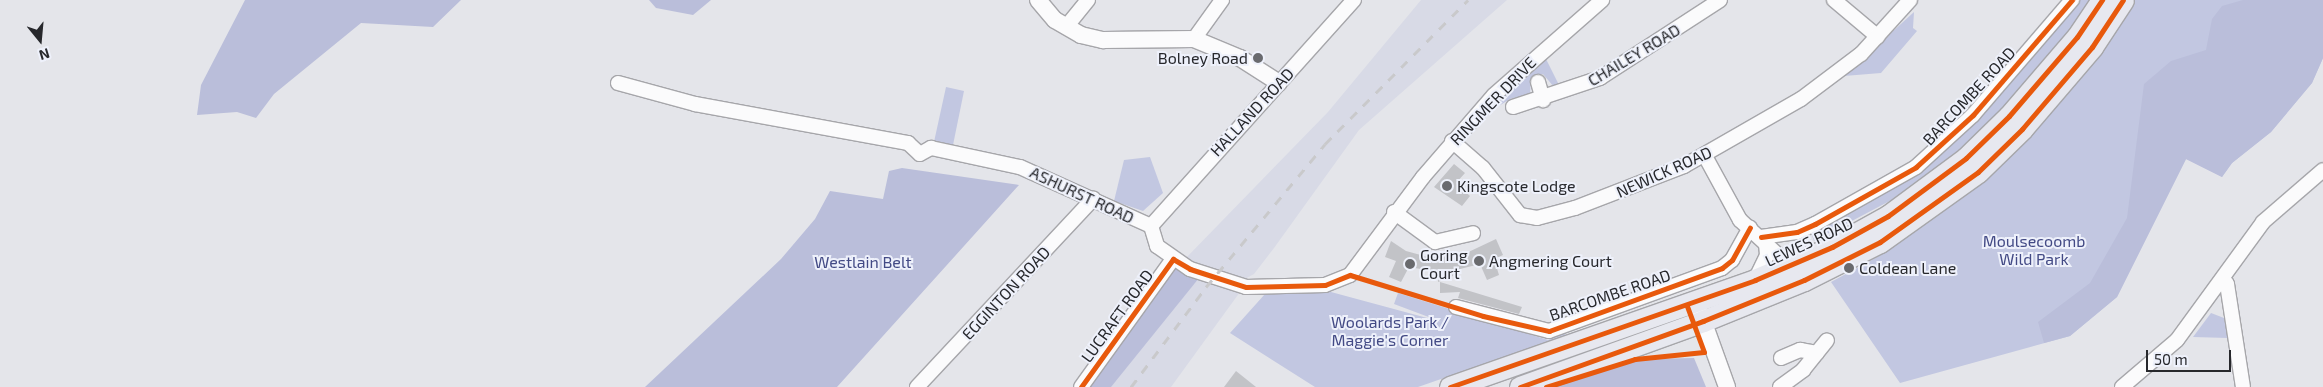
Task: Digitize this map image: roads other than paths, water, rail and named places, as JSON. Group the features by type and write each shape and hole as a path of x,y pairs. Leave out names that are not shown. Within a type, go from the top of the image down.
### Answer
{"main road":[{"name":"LEWES ROAD","path":"1450,387 1695,313 1755,280 1801,261 1888,216 1966,158 2044,78 2102,0"},
{"name":"LEWES ROAD","path":"1520,387 1695,313 1869,248 1936,204 2003,148 2057,90 2123,0"},
{"path":"1801,261 1810,271 1869,248"}],"street":[{"path":"1038,0 1066,27 1098,39 1194,39 1246,61 1279,83"},
{"path":"1066,27 1088,0"},
{"path":"1194,39 1222,0"},
{"name":"HALLAND ROAD","path":"1151,226 1354,0"},
{"name":"RINGMER DRIVE","path":"1350,275 1394,212 1452,141 1517,73 1602,0"},
{"name":"CHAILEY ROAD","path":"1514,107 1543,100 1604,76 1720,0"},
{"path":"1834,0 1878,37"},
{"name":"NEWICK ROAD","path":"1452,141 1483,168 1513,210 1533,218 1622,192 1705,156 1826,83 1878,37 1910,0"},
{"name":"BARCOMBE ROAD","path":"1764,240 1806,228 1916,167 1973,115 2072,0"},
{"path":"1538,82 1543,100"},
{"name":"ASHURST ROAD","path":"618,83 695,104 908,143 920,154 931,148 1003,162 1051,178 1151,226 1155,243 1173,259 1190,269 1246,287 1325,285 1350,275"},
{"path":"1705,156 1736,214 1783,258 1801,261"},
{"path":"2122,387 2178,340 2205,305 2262,222 2323,170"},
{"name":"EGGINTON ROAD","path":"918,387 1093,199"},
{"path":"1394,212 1435,242 1473,233"},
{"name":"BARCOMBE ROAD","path":"1456,307 1482,322 1552,330 1722,268 1732,260 1750,228"},
{"path":"1755,280 1767,255 1764,240"},
{"name":"LUCRAFT ROAD","path":"1081,387 1173,259"},
{"path":"2223,279 2227,284 2243,387"},
{"path":"2205,305 2230,310"},
{"path":"1695,313 1718,387"},
{"path":"1695,313 1727,387"},
{"path":"1780,387 1817,353 1826,340"},
{"path":"1781,358 1800,350 1817,353"}],"railway":[{"path":"1131,387 1206,287 1325,144 1468,0"}],"place":[{"name":"Bolney Road","path":"1258,58"},
{"name":"Kingscote Lodge","path":"1447,186"},
{"name":"Angmering Court","path":"1479,261"},
{"name":"Goring Court","path":"1410,264"},
{"name":"Coldean Lane","path":"1849,268"}],"park label":[{"name":"Moulsecoomb Wild Park","path":"2034,250"},
{"name":"Westlain Belt","path":"863,262"},
{"name":"Woolards Park / Maggie's Corner","path":"1390,331"}]}
